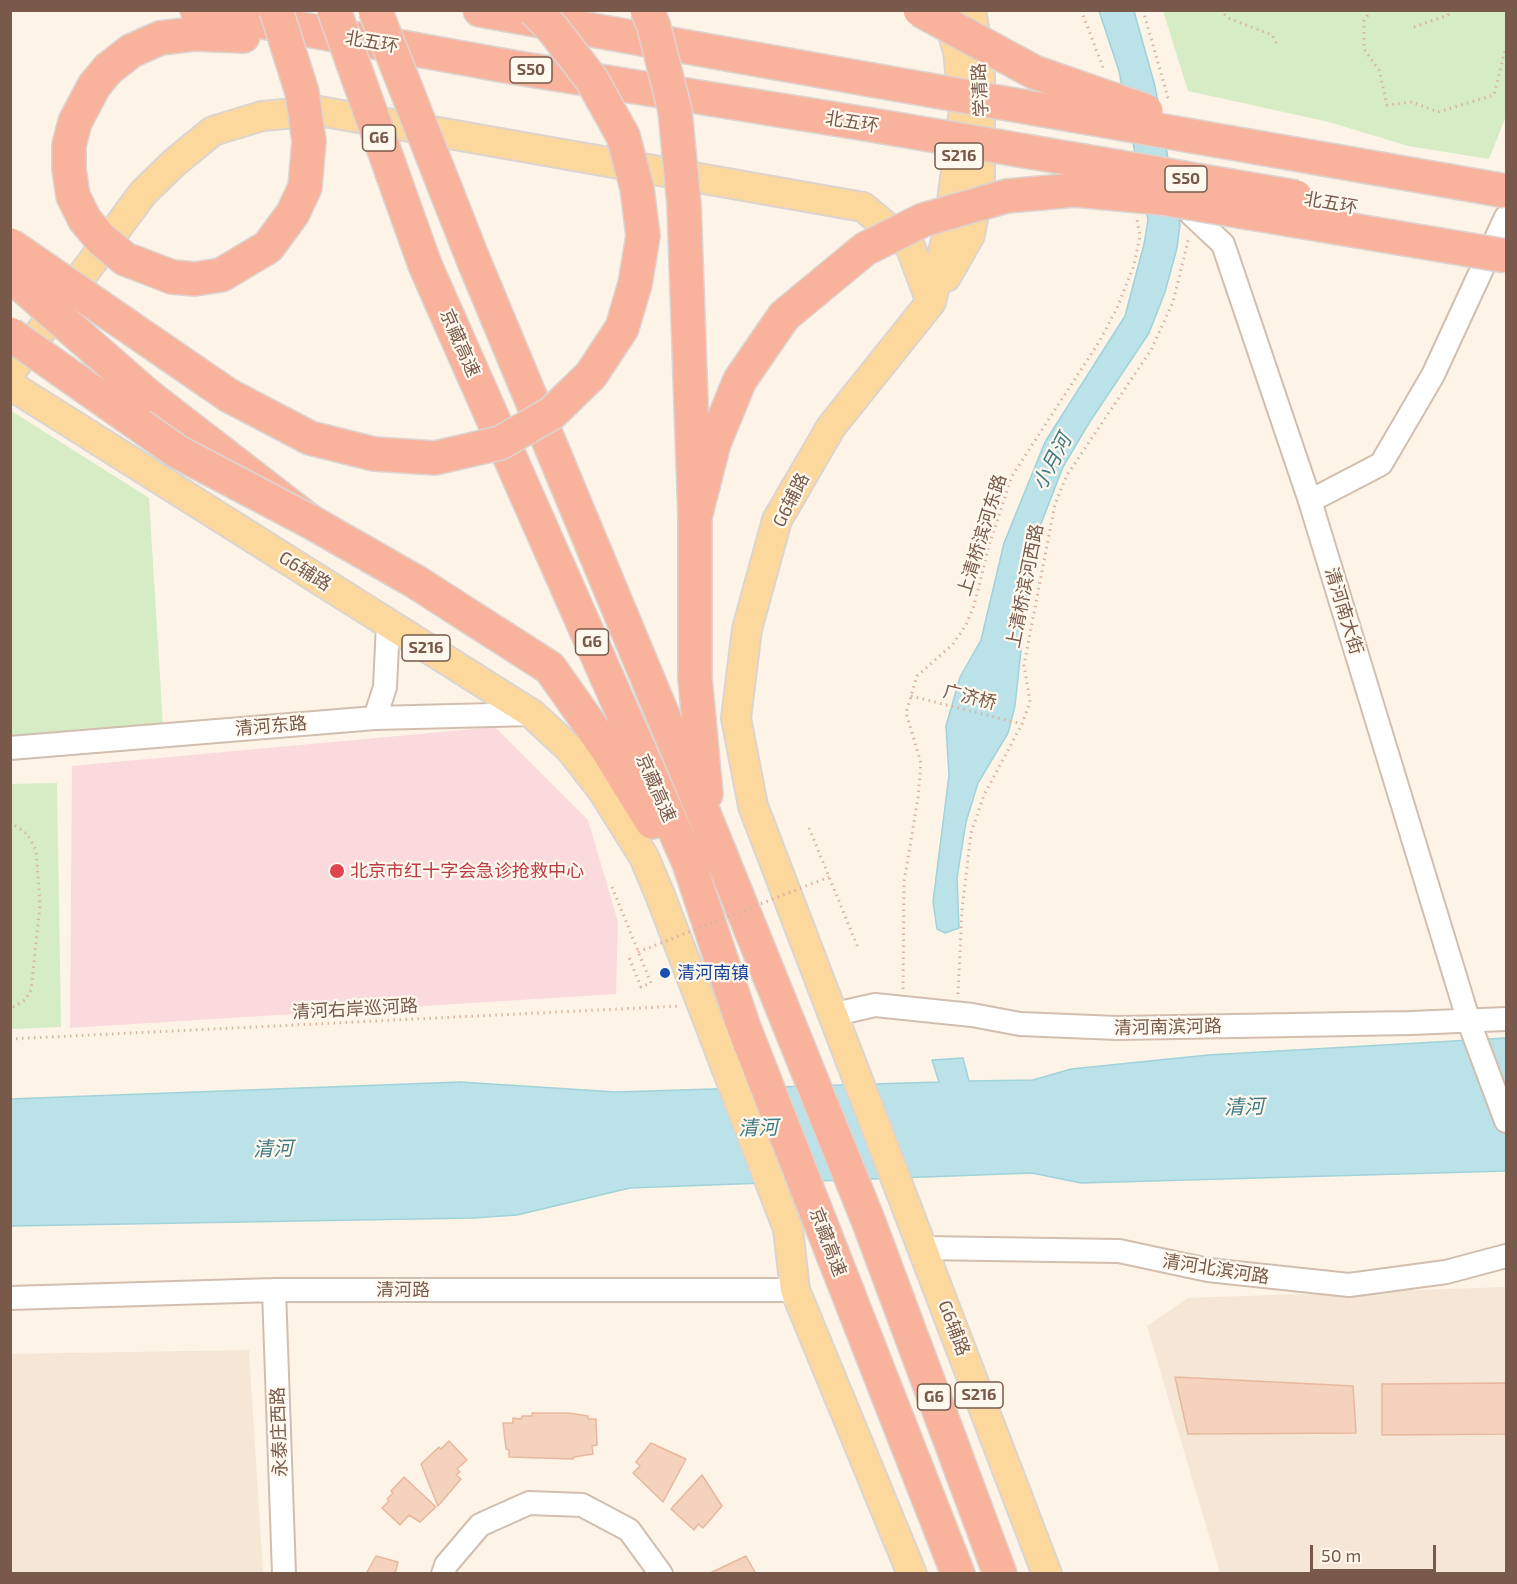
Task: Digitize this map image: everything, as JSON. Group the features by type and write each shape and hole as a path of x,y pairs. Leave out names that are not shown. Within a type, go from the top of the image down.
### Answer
{"highway":[{"name":"北五环","path":"197,10 512,67 866,124 1506,233"},
{"path":"276,10 302,92 309,141 305,187 293,213 268,247 221,274 195,279 172,277 113,249 85,220 73,196 69,145 75,122 94,86 108,69 131,51 160,38 194,34 252,36 512,67"},
{"name":"京藏高速","path":"334,10 425,265 689,863 743,1025 958,1574"},
{"name":"京藏高速","path":"375,10 473,259 709,826 868,1220 1000,1574"},
{"name":"S50","path":"480,10 1506,191"},
{"path":"10,245 228,395 310,438 374,454 435,458 500,443 552,413 591,375 622,328 635,284 643,236 637,188 623,136 592,80 552,28 534,10"},
{"path":"647,10 654,27 675,111 684,204 695,517 695,678 709,826"},
{"path":"920,10 1034,72 1115,101 1268,150"},
{"path":"695,517 714,443 740,380 784,316 865,249 923,220 1007,196 1075,190 1161,198 1506,256"},
{"path":"10,275 147,394 311,522"},
{"path":"10,334 178,452 311,522 416,582 550,668 608,749 659,832 689,863"}],"main road":[{"name":"G6辅路","path":"946,10 958,51 964,109 948,232 931,302 831,427 777,520 747,629 736,718 753,806 1047,1574"},
{"name":"学清路","path":"931,302 970,236 980,179 980,66 971,10"},
{"path":"10,373 143,193 175,162 213,131 262,116 319,111 863,207 910,246 931,302"},
{"name":"G6辅路","path":"10,385 532,714 570,749 602,790 644,857 788,1229 795,1290"},
{"path":"795,1290 912,1574"}],"street":[{"name":"清河南大街","path":"1191,214 1223,243 1310,501 1469,1022 1506,1121"},
{"path":"1310,501 1381,464 1433,375 1506,217"},
{"path":"375,718 385,687 388,624"},
{"name":"清河东路","path":"10,748 375,718 532,714"},
{"name":"清河南滨河路","path":"831,1014 875,1005 960,1014 1020,1024 1117,1028 1469,1022 1506,1019"},
{"name":"清河北滨河路","path":"923,1248 1119,1251 1208,1270 1349,1284 1446,1272 1506,1256"},
{"name":"清河路","path":"10,1298 274,1290 795,1290"},
{"name":"永泰庄西路","path":"274,1290 284,1574"},
{"path":"443,1574 446,1565 480,1525 529,1503 582,1505 629,1530 661,1574"}],"path":[{"path":"1081,10 1106,78"},
{"path":"1143,10 1168,101"},
{"path":"1220,10 1228,18 1272,35 1278,46"},
{"path":"1371,10 1364,21 1364,49 1379,70 1387,105 1412,102 1438,112 1494,95 1506,46"},
{"path":"1414,27 1448,15 1448,10"},
{"name":"上清桥滨河东路","path":"907,1009 901,975 904,882 918,798 921,763 906,713 917,676 953,644 966,625 974,606 989,545 1012,476 1099,342 1117,308 1134,265 1140,236 1136,211"},
{"name":"上清桥滨河西路","path":"960,1014 957,977 965,870 971,833 984,795 1022,724 1030,702 1024,665 1055,504 1067,475 1151,350 1163,325 1184,259 1191,214"},
{"name":"广济桥","path":"911,696 1022,724"},
{"path":"10,822 27,834 36,850 40,905 31,990 25,1000 10,1009"},
{"path":"809,828 859,950"},
{"path":"638,952 829,877"},
{"path":"612,887 651,982 641,987 628,955"},
{"name":"清河右岸巡河路","path":"10,1039 664,1008 700,1003"}],"shaded area":[{"name":"北京市红十字会急诊抢救中心","path":"495,727 588,820 618,922 616,994 70,1028 72,766"},
{"path":"1506,1287 1506,1573 1220,1573 1147,1326 1188,1298"},
{"path":"249,1350 263,1573 11,1573 11,1354"}],"green space":[{"path":"1163,11 1506,11 1506,116 1489,159 1408,146 1329,122 1188,91"},
{"path":"10,410 149,498 163,726 11,738"},
{"path":"57,783 61,1027 11,1029 11,784"}],"water":[{"name":"小月河","path":"1099,11 1134,11 1155,86 1180,225 1177,248 1165,292 1149,333 1089,423 1063,467 1032,547 1015,706 1008,733 978,783 966,822 957,878 959,928 945,933 937,929 933,902 949,775 946,726 960,677 981,640 1004,543 1045,442 1125,316 1144,244 1148,220 1119,71"},
{"name":"清河","path":"1506,1038 1506,1171 1081,1183 1032,1173 630,1188 517,1215 473,1218 11,1226 10,1099 460,1082 616,1092 939,1082 932,1060 963,1058 969,1081 1033,1080 1071,1069 1208,1055"}],"building":[{"path":"1175,1377 1353,1386 1356,1433 1188,1434"},
{"path":"1506,1383 1506,1434 1382,1435 1382,1384"},
{"path":"532,1413 568,1413 596,1419 597,1445 592,1446 593,1454 573,1459 509,1457 503,1423 513,1423 513,1418 521,1419 522,1416 532,1416"},
{"path":"449,1441 467,1460 457,1469 460,1472 456,1475 461,1479 438,1506 421,1464"},
{"path":"651,1443 686,1459 663,1502 633,1473 640,1466 636,1462"},
{"path":"702,1475 722,1506 703,1528 698,1524 694,1530 671,1509"},
{"path":"404,1477 436,1507 420,1522 409,1515 400,1525 382,1508 389,1501 387,1499 393,1493 391,1491"},
{"path":"376,1556 398,1562 395,1574 366,1574"},
{"path":"746,1556 756,1574 708,1574"}],"place":[{"name":"北京市红十字会急诊抢救中心","path":"337,871"},
{"name":"清河南镇","path":"665,973"}]}
